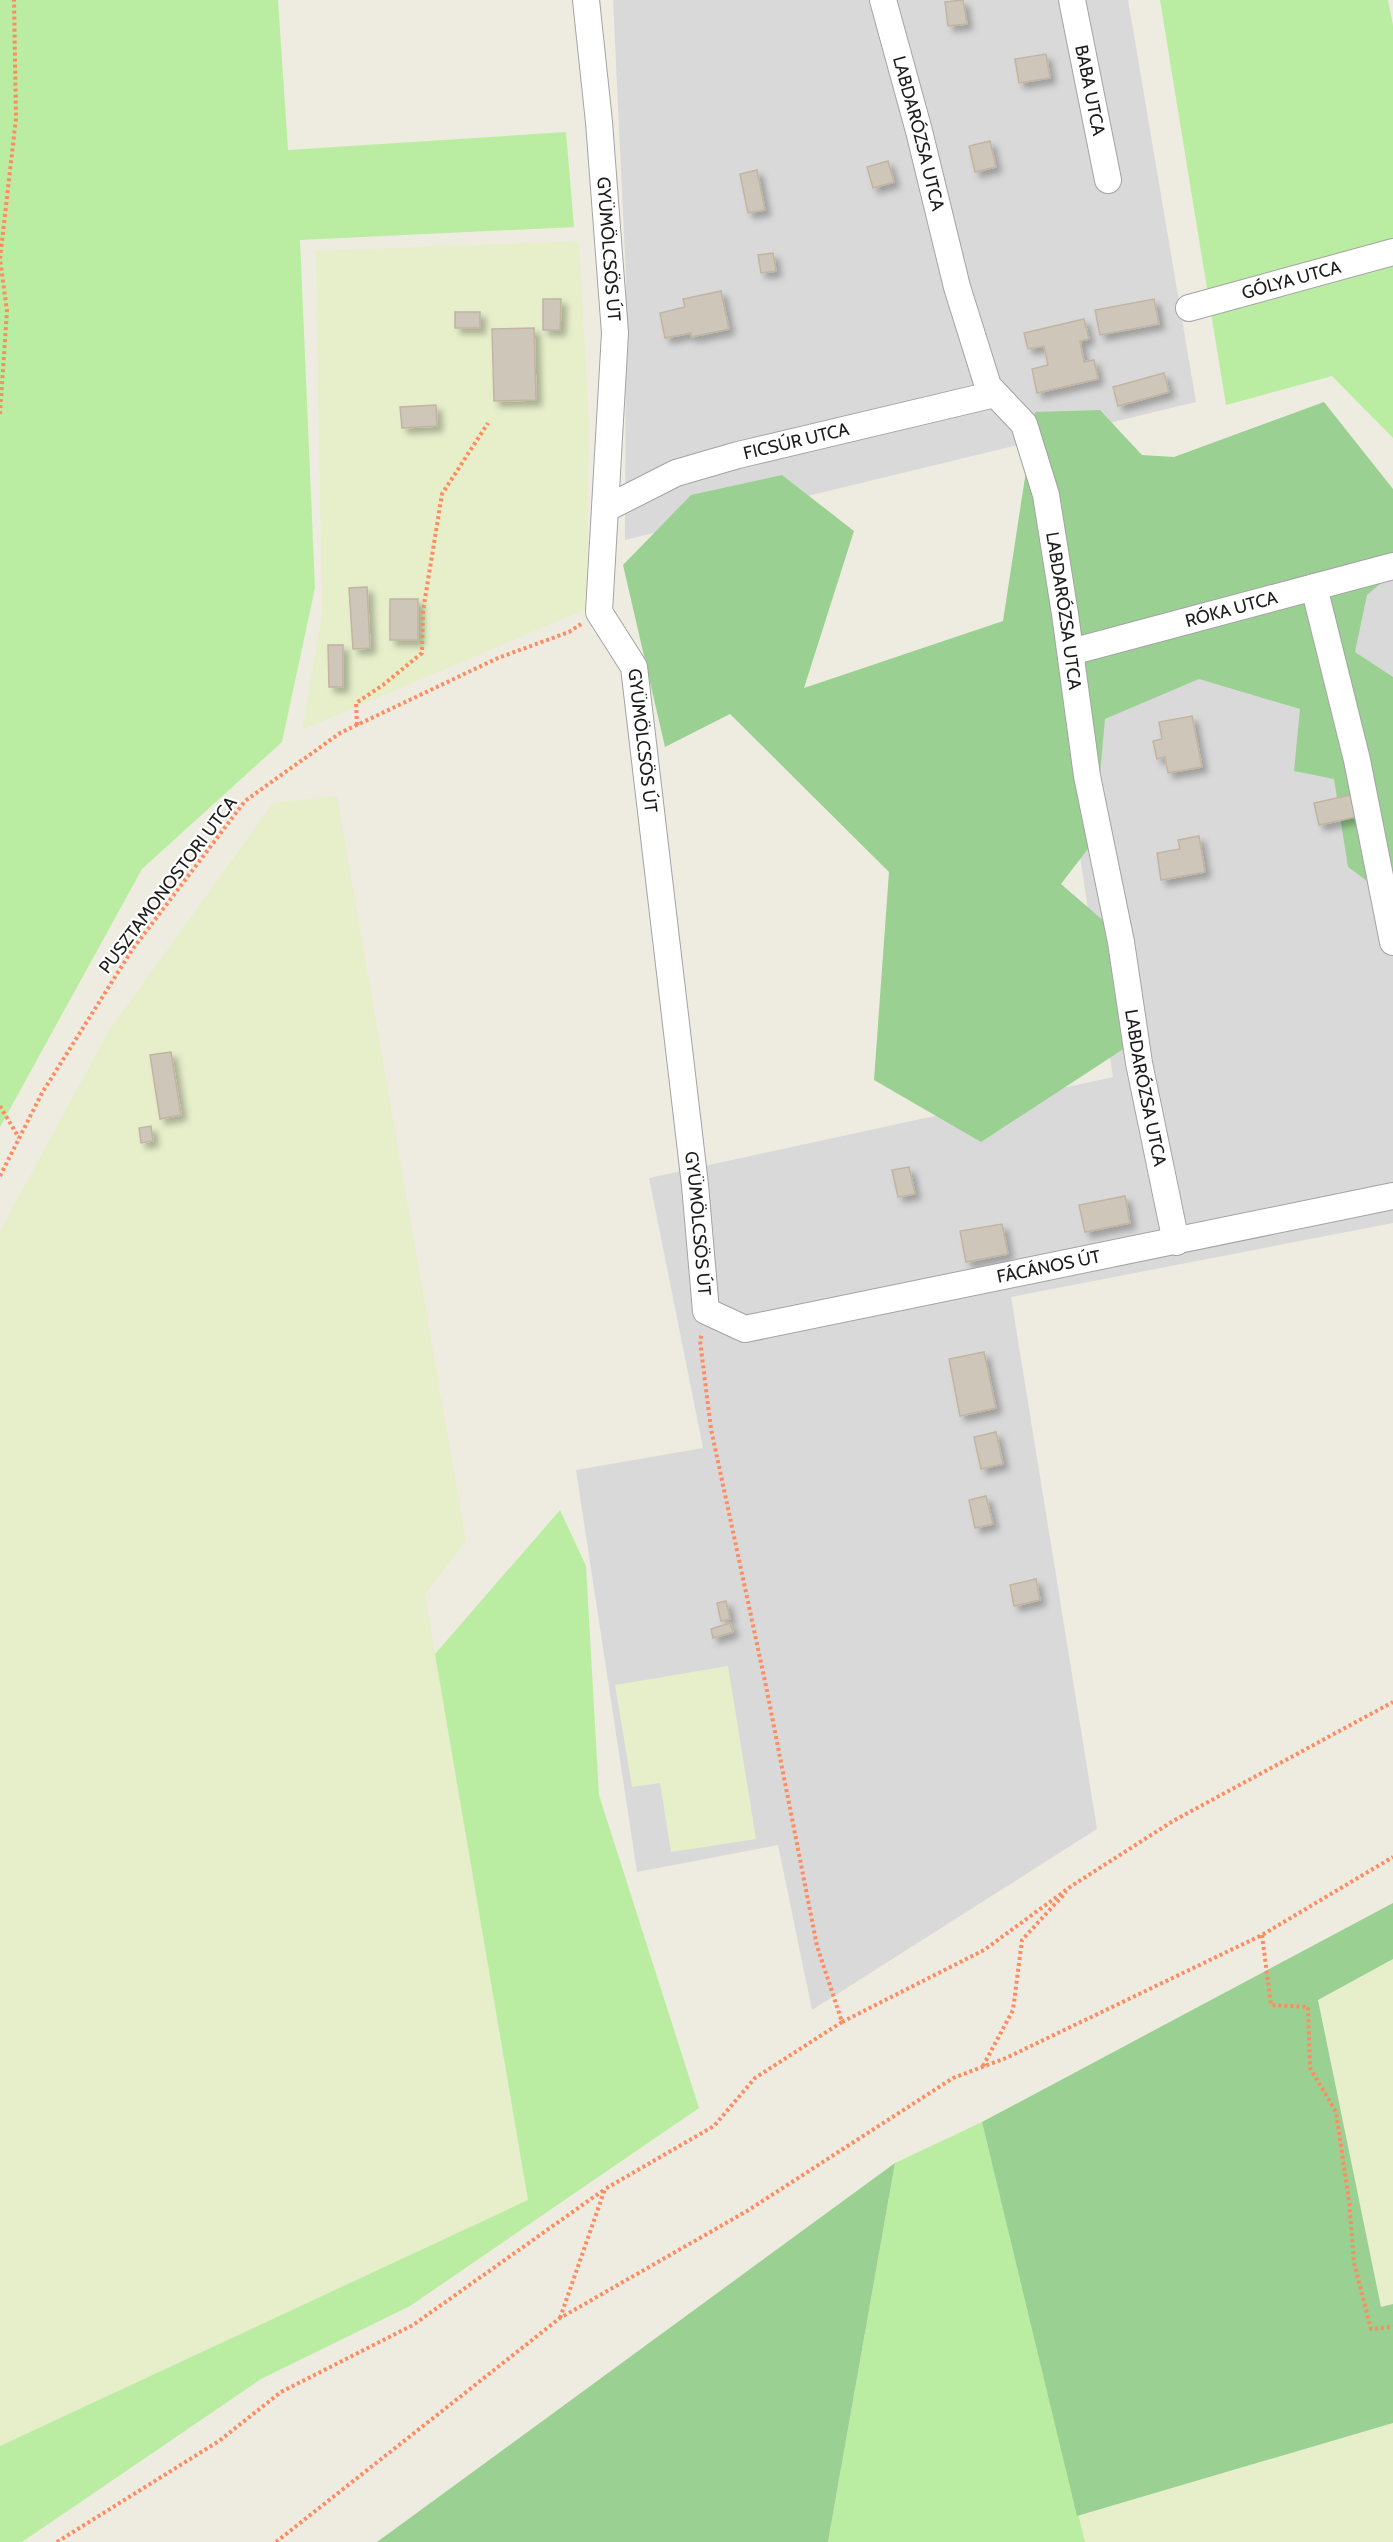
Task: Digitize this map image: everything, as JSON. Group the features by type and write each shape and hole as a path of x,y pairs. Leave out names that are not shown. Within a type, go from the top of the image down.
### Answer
{"street":[{"name":"GYÜMÖLCSÖS ÚT","path":"586,0 599,122 615,333 598,612 634,667 696,1185 706,1311"},
{"name":"LABDARÓZSA UTCA","path":"883,0 919,131 957,287 988,386 1024,424 1046,495 1071,652 1087,776 1121,942 1139,1063 1176,1242"},
{"name":"BABA UTCA","path":"1072,0 1108,180"},
{"name":"GÓLYA UTCA","path":"1190,308 1393,252"},
{"name":"FICSÚR UTCA","path":"605,509 676,473 738,455 995,394"},
{"name":"RÓKA UTCA","path":"1071,652 1393,566"},
{"path":"1314,587 1357,760 1393,942"},
{"name":"FÁCÁNOS ÚT","path":"706,1311 745,1329 1393,1196"}],"path":[{"path":"0,414 7,311 0,259 16,118 15,0"},
{"path":"357,725 356,703 383,685 422,653 423,610 442,494 488,423"},
{"name":"PUSZTAMONOSTORI UTCA","path":"0,1176 42,1093 132,950 246,801 340,733 498,658 569,632 598,612"},
{"path":"0,1106 19,1139"},
{"path":"706,1311 700,1341 711,1429 766,1686 817,1946 842,2022"},
{"path":"57,2542 219,2441 281,2392 413,2325 605,2189 714,2126 755,2078 842,2022 984,1950 1073,1885 1173,1821 1393,1702"},
{"path":"276,2542 560,2318 747,2211 952,2078 1006,2058 1262,1935 1393,1857"},
{"path":"982,2066 1013,2010 1022,1940 1073,1885"},
{"path":"1262,1935 1271,2004 1308,2007 1310,2067 1336,2112 1354,2262 1371,2329 1393,2327"},
{"path":"560,2318 605,2189"}],"shaded area":[{"path":"613,0 1128,0 1196,402 625,540 626,277"},
{"path":"1393,545 1393,1223 1011,1297 1097,1829 812,2010 778,1845 637,1872 576,1470 703,1448 649,1178 1113,1077 1047,635"}],"green space":[{"path":"0,0 278,0 288,150 566,132 574,227 300,240 315,588 282,742 142,869 0,1127"},
{"path":"1160,0 1388,0 1393,25 1393,438 1332,376 1226,405"},
{"path":"579,241 589,424 586,609 302,730 322,616 316,251"},
{"path":"1324,402 1393,489 1393,573 1367,595 1355,652 1393,677 1393,900 1348,867 1334,779 1294,771 1300,709 1199,679 1105,719 1094,841 1061,884 1105,922 1128,1046 981,1142 874,1080 889,872 730,714 665,747 623,565 691,495 782,475 854,531 804,688 1003,621 1035,412 1100,410 1142,455 1174,457"},
{"path":"337,796 466,1541 425,1594 528,2200 0,2446 0,1231 108,1032 273,803"},
{"path":"560,1510 586,1566 599,1795 699,2108 410,2306 261,2379 22,2542 0,2542 0,2446 528,2200 435,1654"},
{"path":"728,1666 756,1839 671,1852 660,1783 632,1787 615,1685"},
{"path":"1393,1903 1393,1959 1318,2000 1381,2307 1393,2304 1393,2423 1077,2516 982,2122"},
{"path":"1393,1959 1393,2304 1381,2307 1318,2000"},
{"path":"982,2122 1085,2542 828,2542 895,2163"},
{"path":"895,2163 828,2542 377,2542"},
{"path":"1393,2423 1393,2542 1085,2542 1077,2516"}],"building":[{"path":"963,0 967,24 948,26 945,2"},
{"path":"1046,54 1050,78 1019,83 1015,59"},
{"path":"990,141 996,167 975,172 969,146"},
{"path":"888,161 894,182 873,188 867,167"},
{"path":"757,170 765,210 748,213 740,174"},
{"path":"773,253 776,271 761,273 758,255"},
{"path":"721,291 729,329 691,337 691,333 665,338 660,313 685,307 683,299"},
{"path":"543,299 561,299 560,330 543,330"},
{"path":"1154,299 1159,324 1100,335 1095,310"},
{"path":"455,312 480,312 480,328 455,328"},
{"path":"1084,319 1089,339 1080,341 1084,362 1094,360 1098,379 1037,393 1032,369 1048,365 1044,346 1028,349 1024,333"},
{"path":"534,328 536,400 494,401 492,329"},
{"path":"1164,373 1169,392 1118,406 1113,387"},
{"path":"436,405 437,426 402,428 400,407"},
{"path":"367,587 370,648 353,649 349,588"},
{"path":"390,599 418,599 418,640 390,640"},
{"path":"328,645 343,645 343,687 329,687"},
{"path":"1192,716 1202,767 1168,773 1165,757 1157,759 1153,741 1162,739 1159,722"},
{"path":"1355,794 1360,816 1319,825 1314,803"},
{"path":"1199,836 1205,872 1161,880 1157,853 1180,849 1178,840"},
{"path":"171,1052 181,1115 160,1119 150,1055"},
{"path":"151,1126 153,1141 141,1143 139,1128"},
{"path":"909,1167 915,1194 898,1197 892,1170"},
{"path":"1125,1196 1130,1223 1085,1232 1079,1205"},
{"path":"1002,1224 1008,1254 966,1262 960,1231"},
{"path":"984,1352 996,1408 960,1416 949,1359"},
{"path":"996,1432 1003,1464 981,1469 974,1437"},
{"path":"986,1496 993,1524 975,1528 969,1500"},
{"path":"1036,1579 1040,1600 1014,1606 1010,1585"},
{"path":"726,1601 730,1619 721,1621 717,1603"},
{"path":"730,1623 733,1632 713,1638 711,1629"}]}
